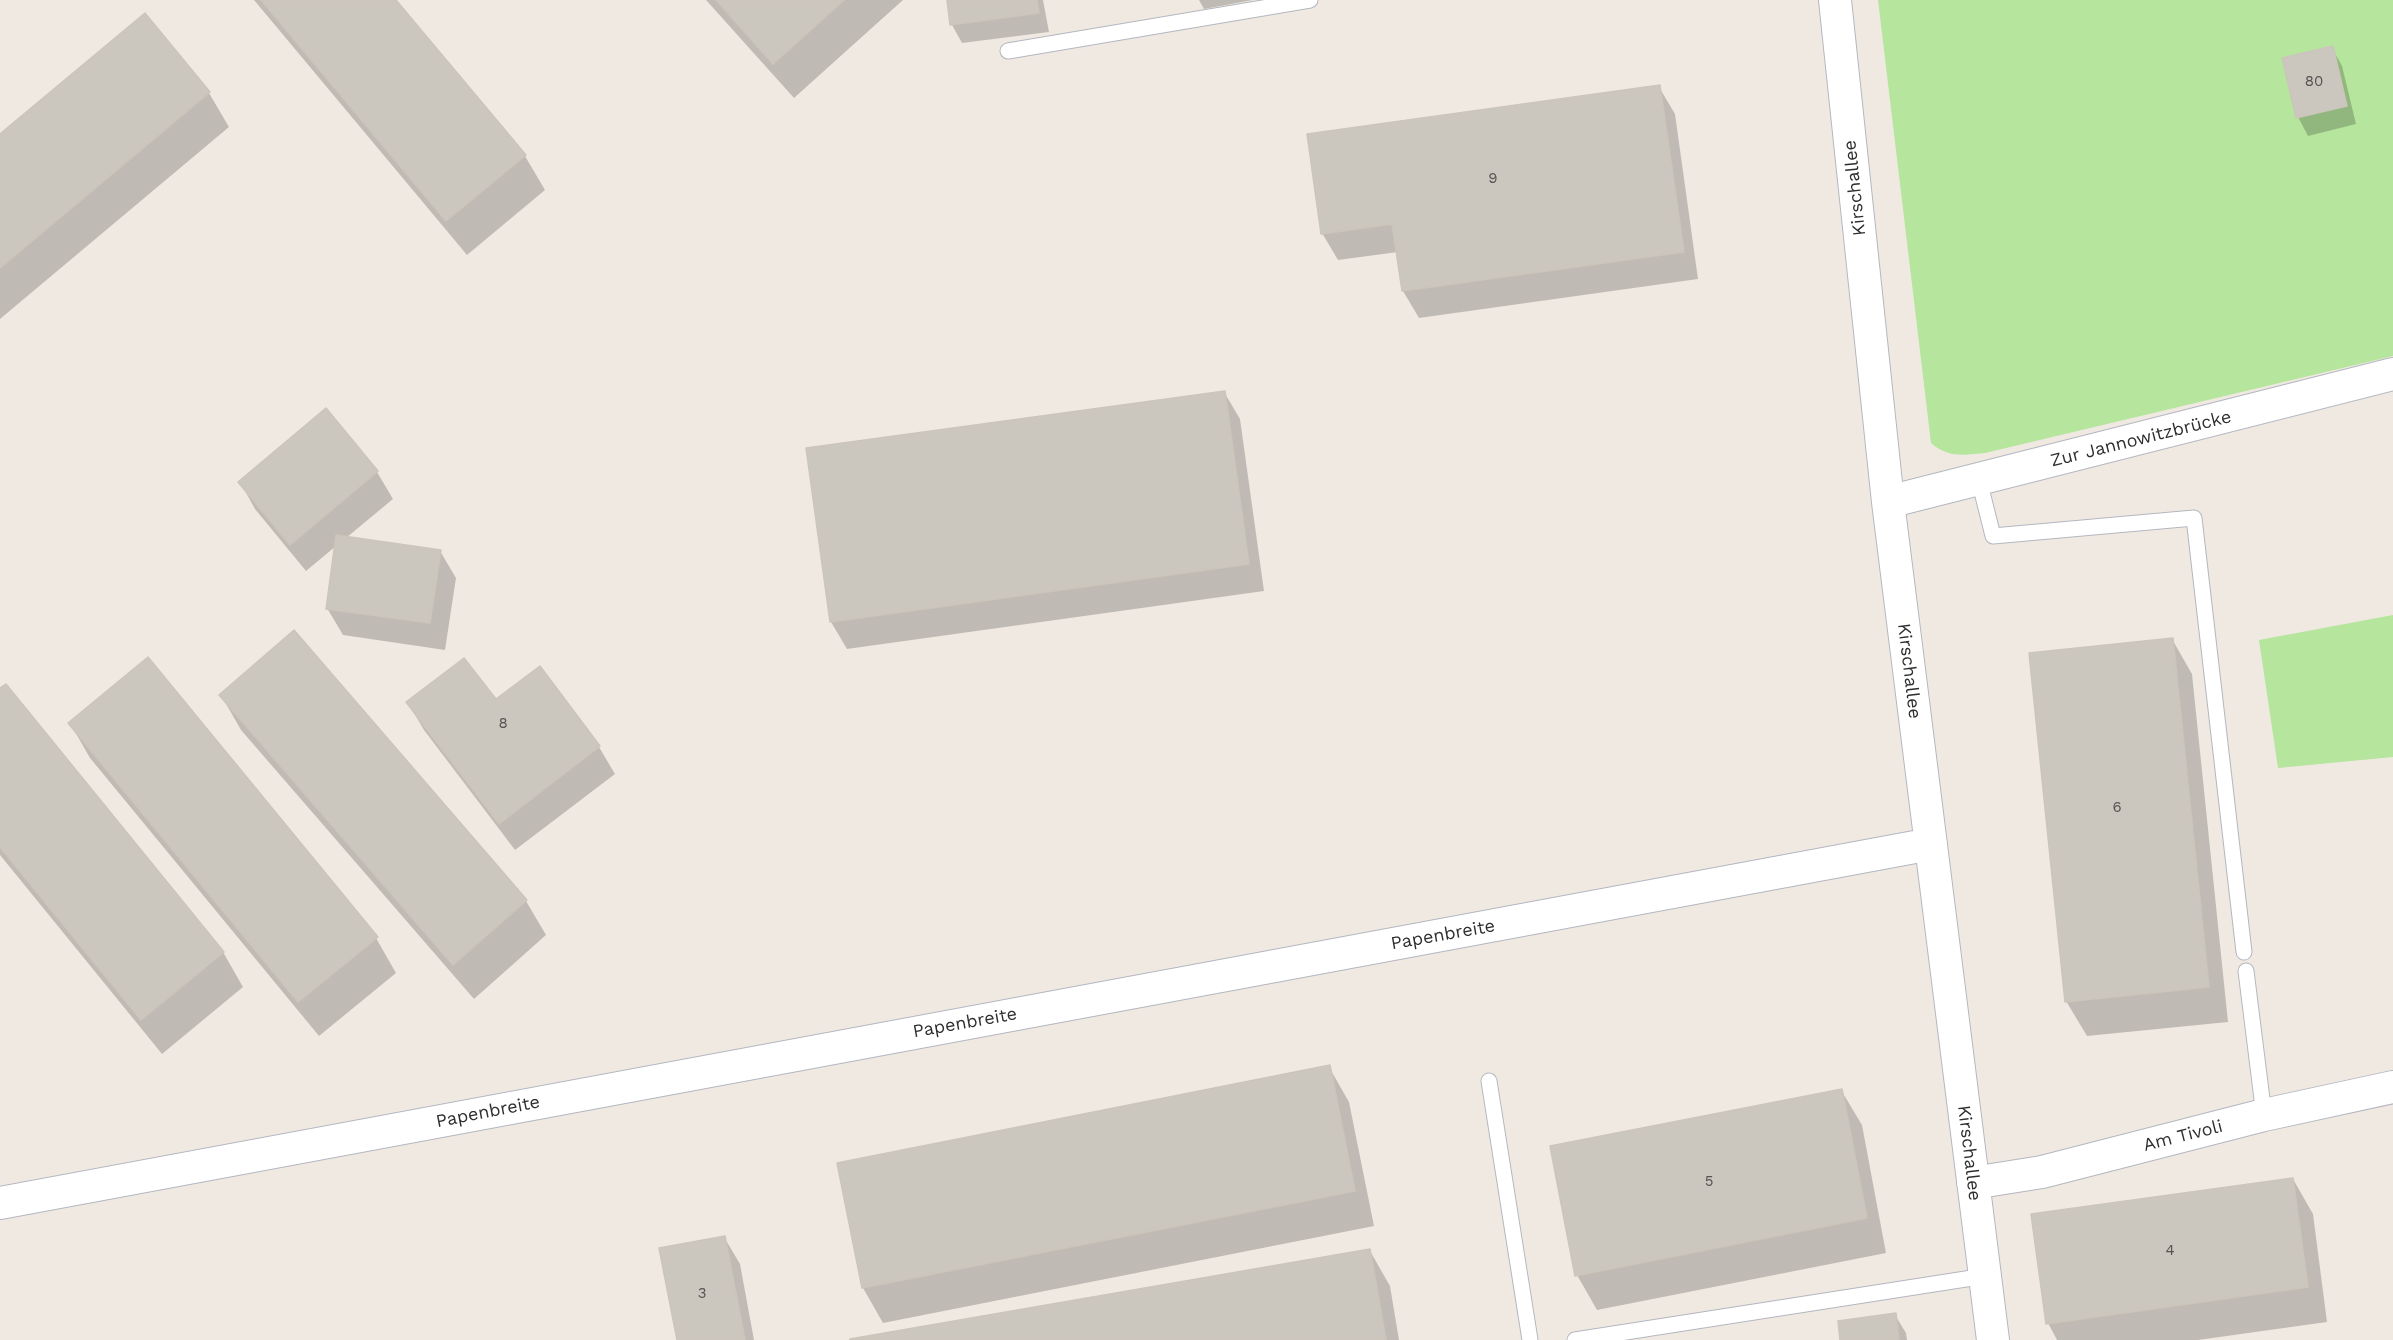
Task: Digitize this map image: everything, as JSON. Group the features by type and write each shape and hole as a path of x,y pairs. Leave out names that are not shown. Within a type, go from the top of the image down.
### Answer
{"street":[{"name":"Kirschallee","path":"1835,0 1888,502 1993,1340"},
{"name":"Zur Jannowitzbrücke","path":"1888,502 2393,374"},
{"name":"Papenbreite","path":"0,1203 1931,844"},
{"name":"Am Tivoli","path":"1972,1183 2042,1172 2264,1115 2393,1087"}],"lane":[{"path":"1008,51 1310,0"},
{"path":"1979,480 1994,536 2194,518 2244,952"},
{"path":"2246,970 2264,1115"},
{"path":"1489,1081 1530,1340"},
{"path":"1575,1340 1985,1276"}],"green space":[{"path":"1878,0 2393,0 2393,356 1985,453 1956,454 1937,448 1931,443"},
{"path":"2393,615 2393,757 2278,768 2259,640"}],"building":[{"path":"261,0 396,0 526,155 446,221"},
{"path":"716,0 844,0 773,64"},
{"path":"947,0 1037,0 1039,13 950,25"},
{"path":"145,13 210,92 0,268 0,134"},
{"path":"2333,46 2347,106 2296,118 2282,58"},
{"path":"1660,85 1684,252 1402,291 1392,224 1321,234 1307,134"},
{"path":"1225,391 1249,564 830,622 806,448"},
{"path":"326,408 378,471 290,545 238,482"},
{"path":"336,535 441,550 430,623 326,609"},
{"path":"294,630 527,900 453,965 219,695"},
{"path":"2173,638 2209,987 2065,1002 2029,653"},
{"path":"148,657 378,937 298,1002 68,723"},
{"path":"464,658 496,699 540,666 600,746 499,824 406,702"},
{"path":"6,684 224,952 141,1020 0,847 0,688"},
{"path":"1330,1065 1355,1191 862,1288 837,1163"},
{"path":"1842,1089 1867,1218 1575,1276 1550,1146"},
{"path":"2293,1178 2308,1287 2046,1324 2031,1214"},
{"path":"725,1236 745,1340 677,1340 659,1248"},
{"path":"1370,1249 1386,1340 850,1340 850,1339"},
{"path":"1896,1313 1899,1340 1840,1340 1838,1321"}]}
